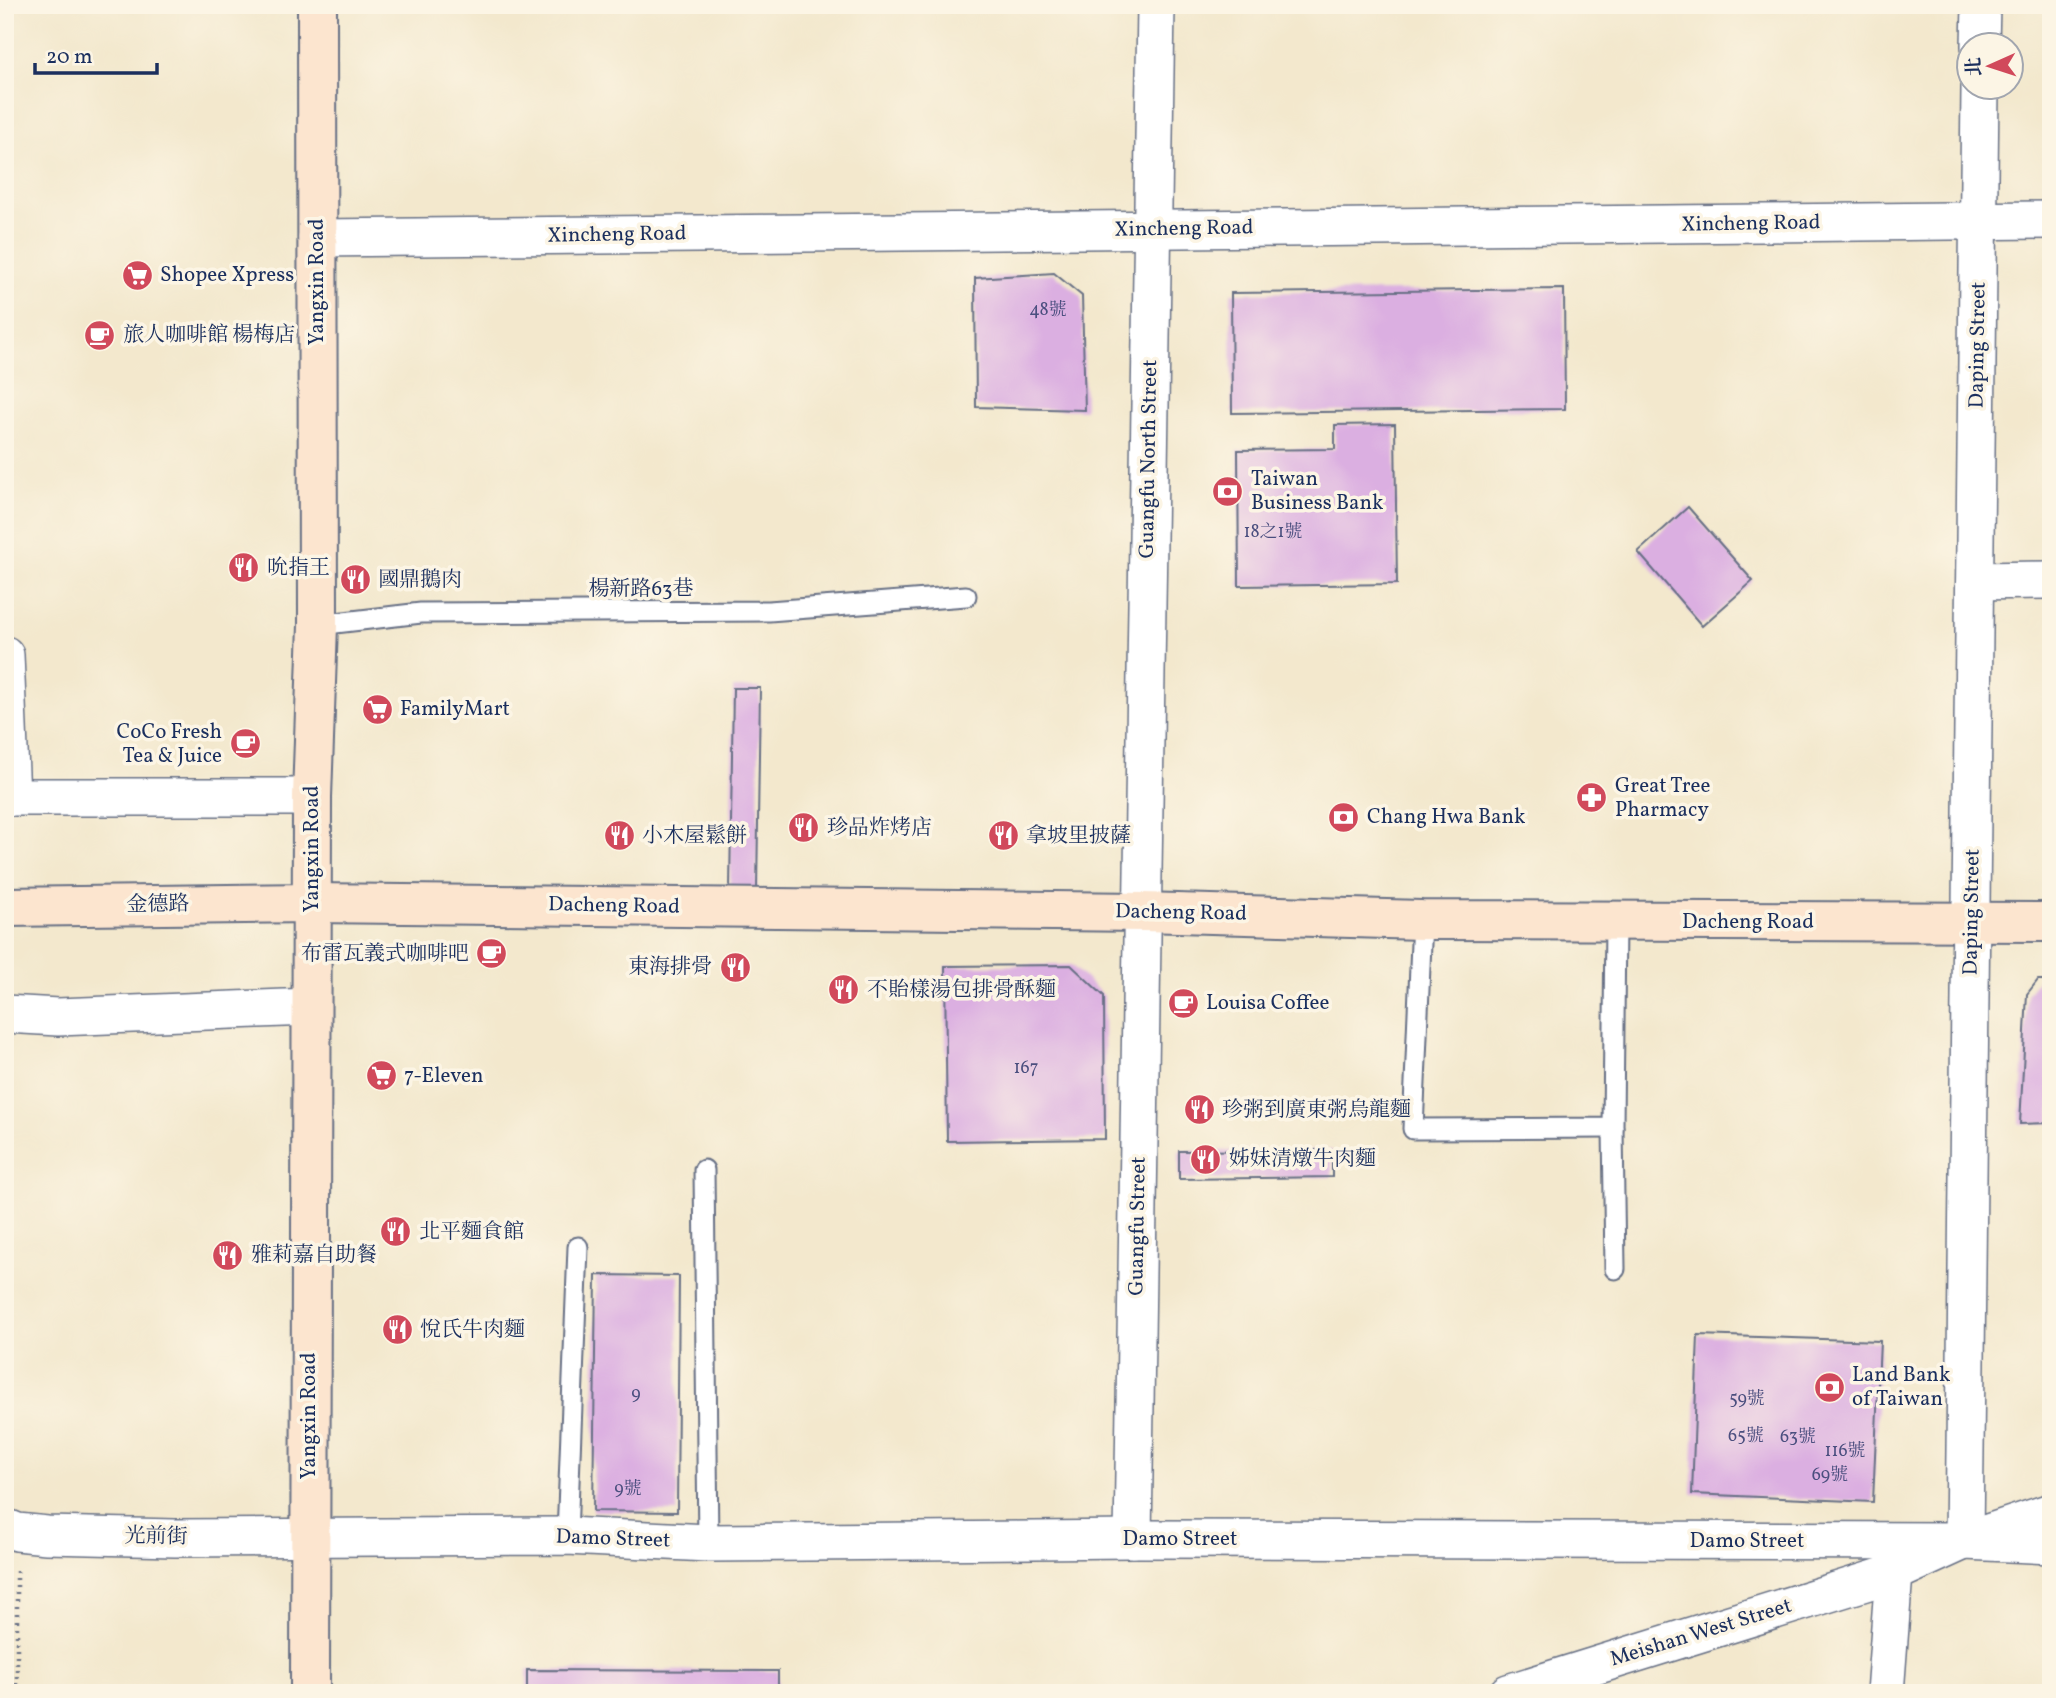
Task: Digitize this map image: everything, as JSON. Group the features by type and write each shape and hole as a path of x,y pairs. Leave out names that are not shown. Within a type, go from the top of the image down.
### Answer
{"main road":[{"name":"Yangxin Road","path":"310,1693 312,797 317,625 317,5"},
{"name":"Dacheng Road","path":"312,903 1143,912 1422,920 2051,922"},
{"name":"金德路","path":"5,907 312,903"}],"street":[{"name":"Guangfu North Street","path":"1143,912 1156,5"},
{"path":"1980,32 1981,5"},
{"name":"Daping Street","path":"1964,1541 1980,102"},
{"name":"Xincheng Road","path":"317,238 2051,220"},
{"path":"1975,581 2051,580"},
{"path":"5,655 8,797 312,797"},
{"name":"Guangfu Street","path":"1133,1539 1143,912"},
{"path":"5,1014 58,1017 311,1007"},
{"path":"1885,1693 1895,1573 1964,1541 2051,1512"},
{"name":"光前街","path":"11,1530 47,1535 175,1538 309,1536"},
{"name":"Damo Street","path":"309,1536 567,1536 708,1544 1133,1539 1964,1541 2051,1545"},
{"name":"Meishan West Street","path":"1508,1693 1895,1573"}],"lane":[{"name":"楊新路63巷","path":"317,625 421,612 769,611 966,596"},
{"path":"1422,920 1413,1129 1612,1128"},
{"path":"1615,921 1612,1128 1615,1269"},
{"path":"704,1170 708,1544"},
{"path":"567,1536 578,1247"}],"path":[{"path":"11,1530 17,1693"}],"building":[{"path":"1054,273 1082,296 1085,410 976,407 975,278"},
{"path":"1564,289 1565,409 1232,413 1231,293"},
{"path":"1395,424 1397,584 1239,586 1238,450 1335,449 1335,425"},
{"path":"1688,507 1753,581 1702,626 1638,552"},
{"path":"733,688 760,688 757,890 730,890"},
{"path":"1071,965 1104,996 1105,1139 947,1141 945,966"},
{"path":"2038,980 2051,980 2051,1123 2020,1124 2027,994"},
{"path":"1332,1150 1332,1177 1179,1179 1179,1151"},
{"path":"596,1275 679,1276 677,1512 593,1511"},
{"path":"1698,1335 1880,1341 1873,1502 1692,1494"},
{"path":"527,1670 778,1671 778,1693 527,1693"}],"place":[{"name":"Shopee Xpress","path":"137,275"},
{"name":"旅人咖啡館 楊梅店","path":"100,335"},
{"name":"Taiwan Business Bank","path":"1228,491"},
{"name":"吮指王","path":"244,568"},
{"name":"國鼎鵝肉","path":"355,580"},
{"name":"FamilyMart","path":"377,709"},
{"name":"CoCo Fresh Tea & Juice","path":"245,744"},
{"name":"Great Tree Pharmacy","path":"1592,798"},
{"name":"Chang Hwa Bank","path":"1344,817"},
{"name":"珍品炸烤店","path":"804,828"},
{"name":"小木屋鬆餅","path":"619,836"},
{"name":"拿坡里披薩","path":"1003,836"},
{"name":"布雷瓦義式咖啡吧","path":"492,954"},
{"name":"東海排骨","path":"735,967"},
{"name":"不貽樣湯包排骨酥麵","path":"844,990"},
{"name":"Louisa Coffee","path":"1183,1003"},
{"name":"7-Eleven","path":"381,1076"},
{"name":"珍粥到廣東粥烏龍麵","path":"1199,1110"},
{"name":"姊妹清燉牛肉麵","path":"1206,1159"},
{"name":"北平麵食館","path":"396,1232"},
{"name":"雅莉嘉自助餐","path":"228,1255"},
{"name":"悅氏牛肉麵","path":"397,1330"},
{"name":"Land Bank of Taiwan","path":"1829,1387"}]}
